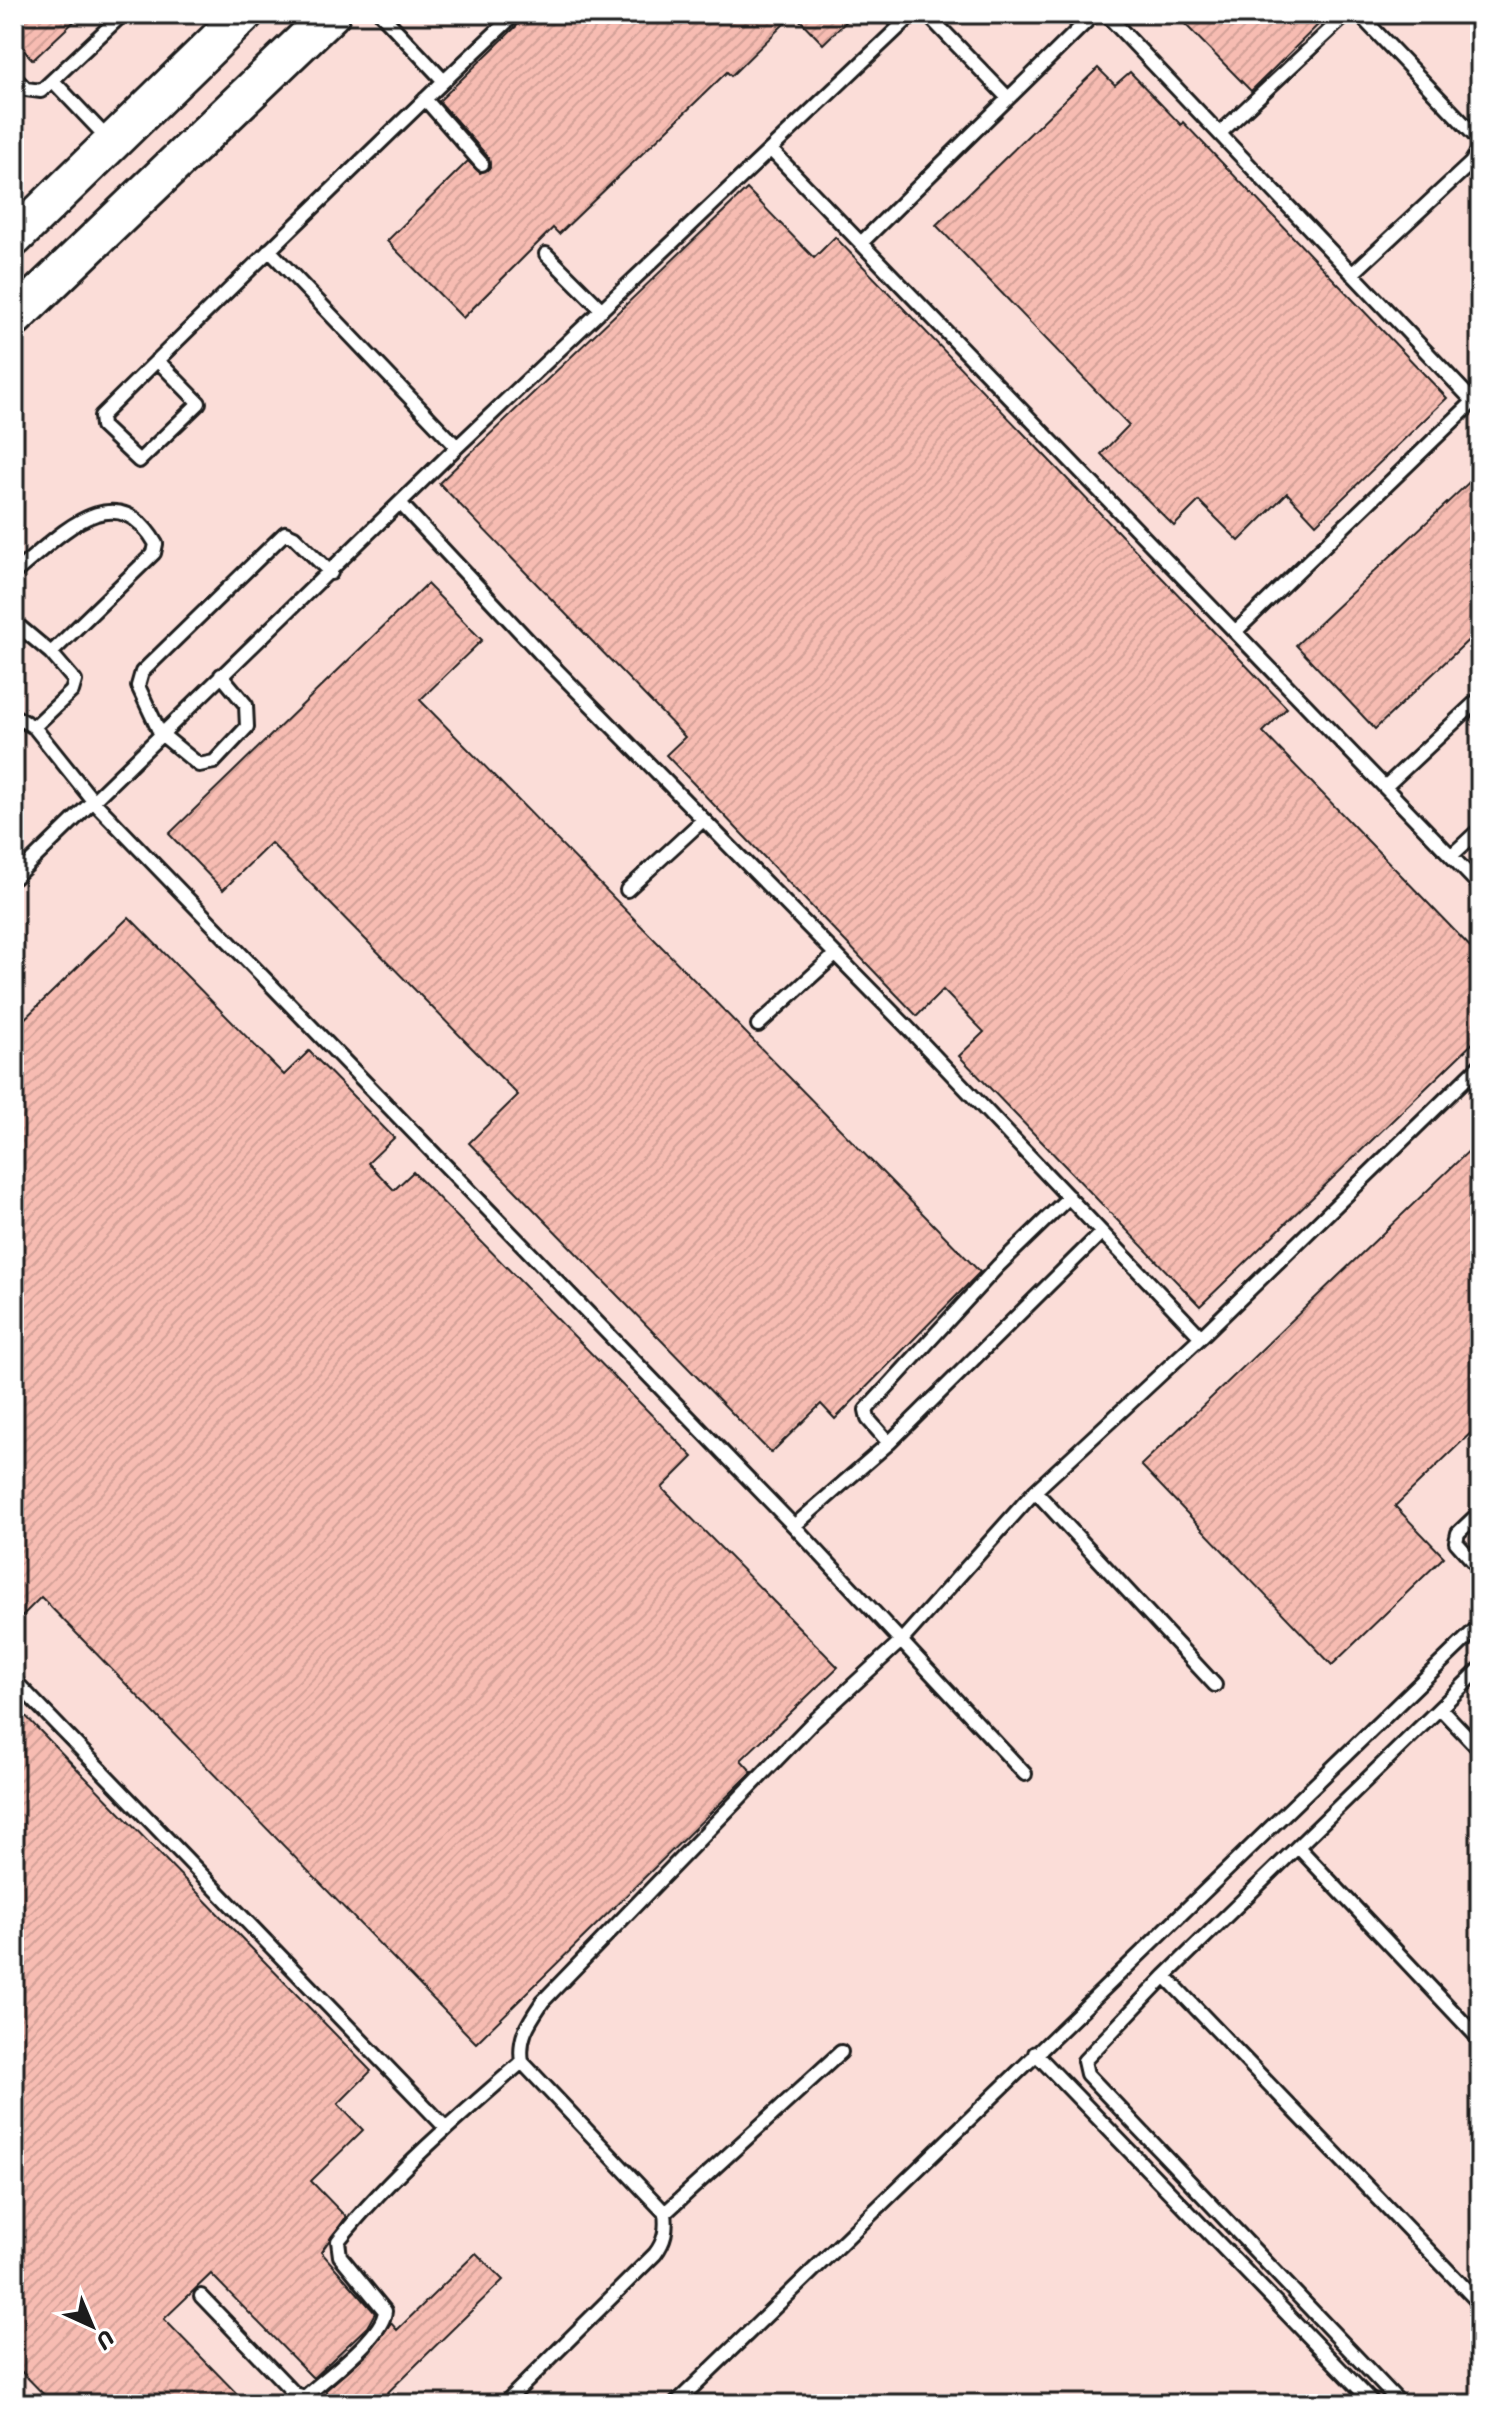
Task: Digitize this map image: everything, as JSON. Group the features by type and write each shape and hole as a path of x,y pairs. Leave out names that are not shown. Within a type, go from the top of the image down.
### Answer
{"street":[{"path":"14,238 244,14"},
{"path":"14,318 331,14"}],"lane":[{"path":"14,77 33,91 41,91 123,14"},
{"path":"381,14 444,81"},
{"path":"157,360 199,403 139,461 99,419 157,360 269,250 515,14"},
{"path":"14,878 94,802 160,733 331,573 457,447 913,14"},
{"path":"927,14 1008,98"},
{"path":"861,243 1094,14"},
{"path":"1106,14 1352,274 1477,398 1235,632"},
{"path":"1220,133 1347,14"},
{"path":"1359,14 1480,141"},
{"path":"53,81 112,142"},
{"path":"425,99 482,164"},
{"path":"1352,274 1471,163 1480,148"},
{"path":"772,151 1480,886"},
{"path":"269,250 457,447"},
{"path":"546,254 602,310"},
{"path":"400,503 1201,1337"},
{"path":"14,573 90,513 120,511 131,517 156,544 154,553 51,653"},
{"path":"221,675 248,711 247,727 214,762 199,765 160,733 138,679 285,533 294,537 331,573"},
{"path":"14,622 51,653 73,677 75,686 34,727"},
{"path":"1385,787 1480,698"},
{"path":"14,716 34,727 94,802 794,1526 1025,1774"},
{"path":"627,890 703,820"},
{"path":"1451,856 1480,829"},
{"path":"758,1025 835,955"},
{"path":"504,2404 655,2254 665,2236 665,2213 522,2062 520,2047 524,2029 543,2001 812,1723 902,1640 1035,1491 1201,1337 1480,1065"},
{"path":"889,1443 868,1419 866,1410 998,1266 1069,1197"},
{"path":"794,1526 889,1443 1101,1233"},
{"path":"1035,1491 1215,1685"},
{"path":"1480,1512 1458,1533 1456,1542 1480,1569"},
{"path":"675,2404 1480,1625"},
{"path":"1401,2404 1087,2074 1084,2061 1165,1976 1480,1669"},
{"path":"14,1680 446,2128"},
{"path":"1440,1708 1480,1750"},
{"path":"1298,1847 1480,2040"},
{"path":"1165,1976 1480,2304"},
{"path":"665,2213 841,2052"},
{"path":"1035,2053 1374,2404"},
{"path":"201,2296 295,2394 305,2397 384,2321 385,2311 340,2256 338,2241 364,2209 446,2128 522,2062"}],"shaded area":[{"path":"14,14 1480,14 1480,2404 14,2404"}],"building":[{"path":"14,14 82,14 33,60 14,40"},
{"path":"529,14 794,14 731,76 727,72 559,234 553,228 463,318 387,241 468,161 480,173 490,168 489,158 439,101"},
{"path":"794,14 854,14 823,44"},
{"path":"1175,14 1329,14 1251,91"},
{"path":"1098,68 1115,85 1130,72 1181,125 1183,122 1447,398 1316,524 1287,493 1239,541 1199,501 1174,526 1101,454 1129,425 936,225"},
{"path":"747,189 814,258 835,237 1287,708 1263,732 1480,957 1480,1036 1200,1306 959,1056 984,1032 943,990 917,1016 666,755 685,737 439,483"},
{"path":"1480,472 1480,629 1375,729 1296,645"},
{"path":"427,584 482,640 420,700 980,1272 835,1419 821,1404 771,1453 469,1143 518,1095 271,843 223,890 169,834"},
{"path":"129,917 284,1075 309,1051 394,1138 368,1163 394,1190 413,1172 693,1457 662,1488 838,1667 741,1760 752,1772 476,2043 41,1597 14,1624 14,1029"},
{"path":"1480,1140 1480,1424 1395,1506 1444,1557 1332,1665 1141,1465"},
{"path":"14,1704 371,2071 338,2104 363,2130 311,2181 346,2217 321,2252 375,2313 367,2327 313,2378 211,2274 164,2319 247,2404 53,2404 14,2364"},
{"path":"476,2253 503,2280 376,2404 338,2404 325,2391 370,2351 391,2323 397,2330"}]}
